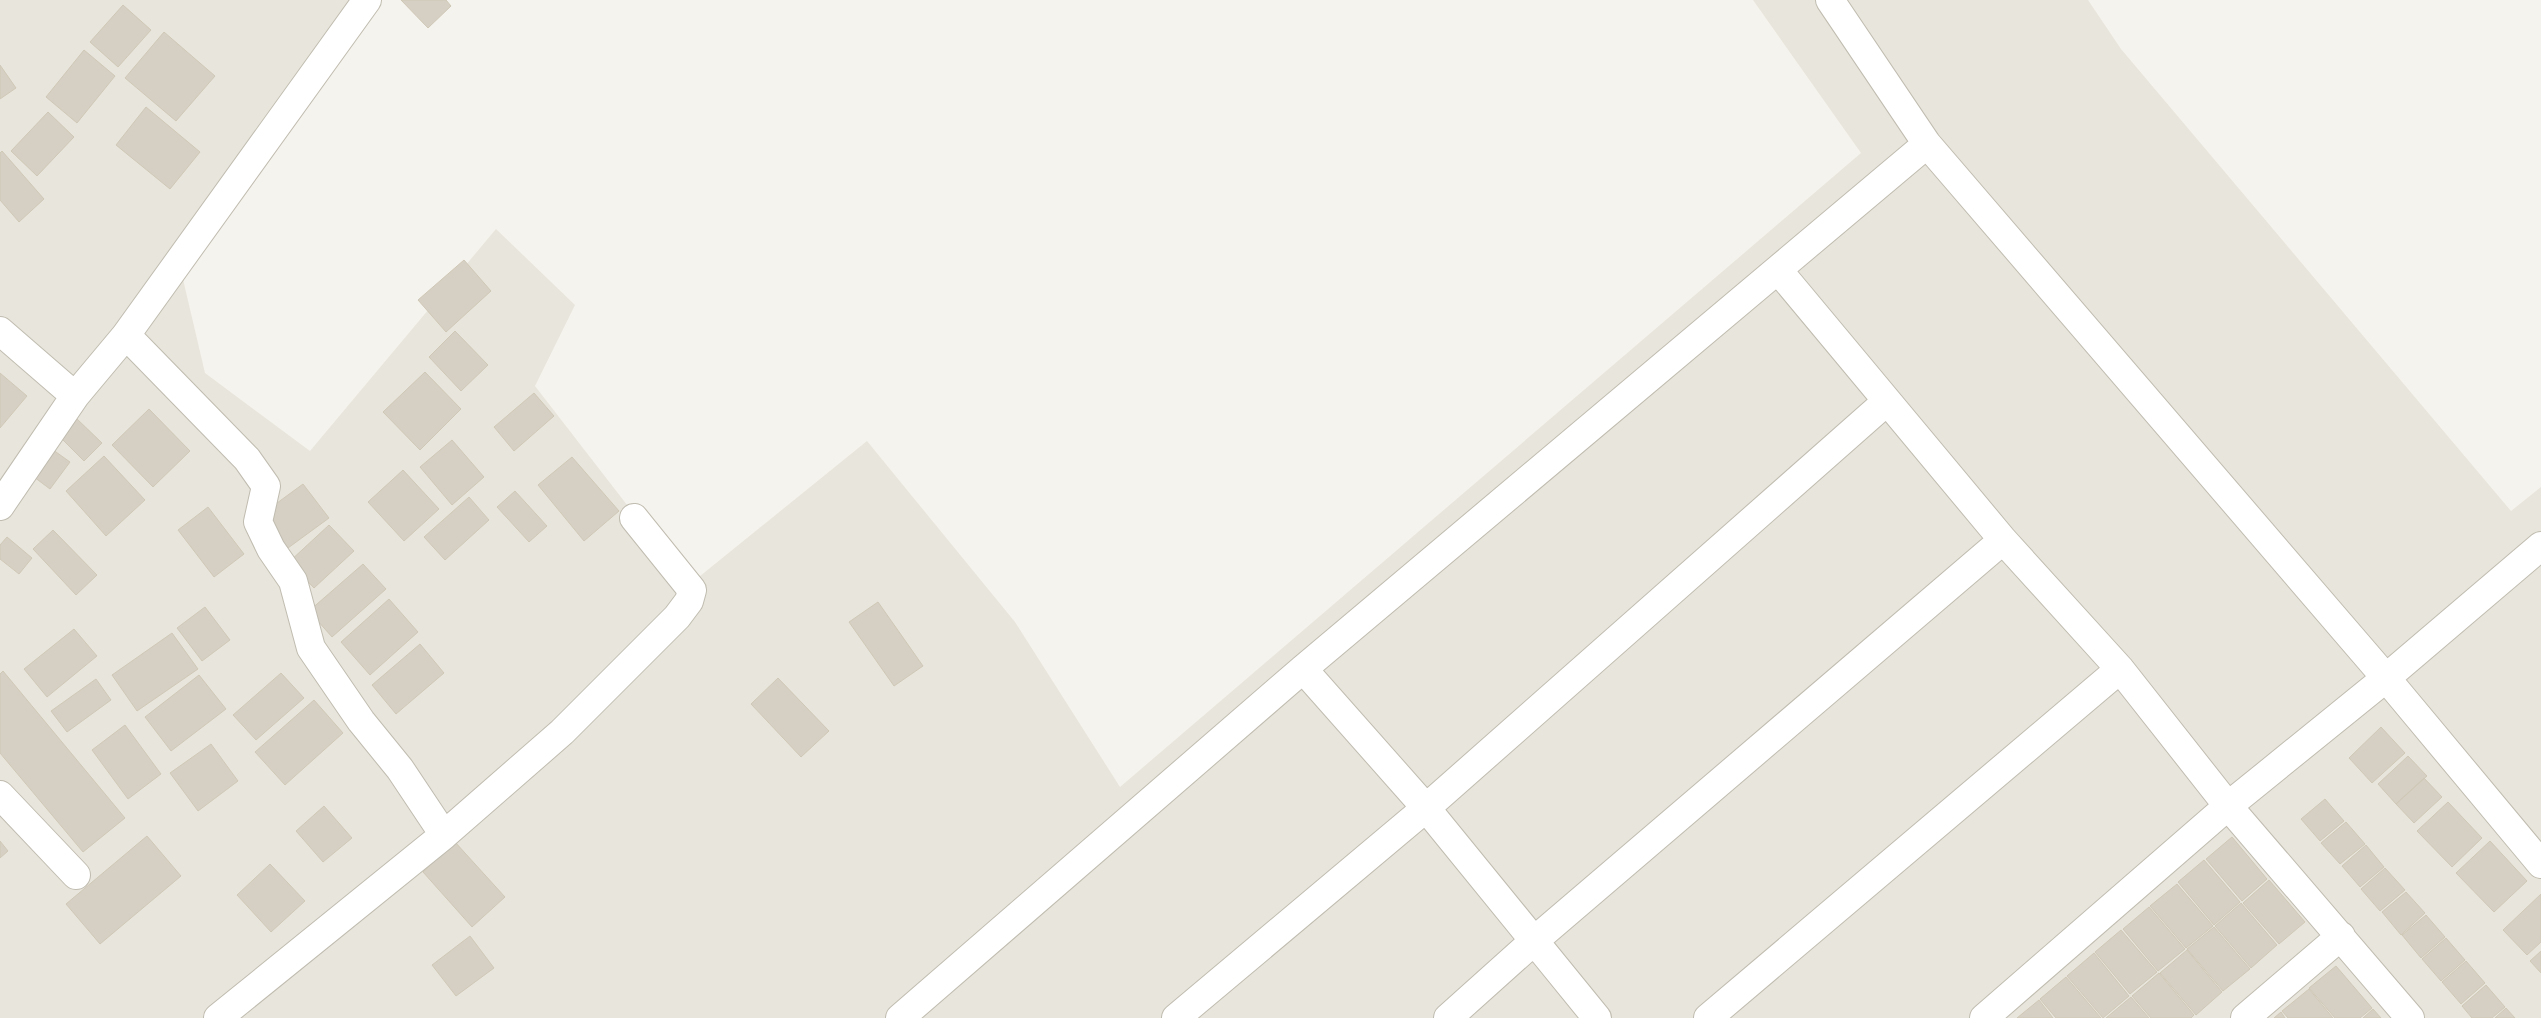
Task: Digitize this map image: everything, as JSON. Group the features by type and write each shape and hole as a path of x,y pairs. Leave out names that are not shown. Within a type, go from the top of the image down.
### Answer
{"street":[{"path":"0,506 75,396 126,335 367,0"},
{"path":"1830,0 1927,144 2386,678 2541,864"},
{"path":"900,1018 1303,669 1927,144"},
{"path":"1778,270 1886,402 2003,540 2120,669 2228,806 2410,1018"},
{"path":"0,331 75,396"},
{"path":"126,335 247,459 266,486 258,522 271,549 292,581 311,648 361,721 400,769 444,835"},
{"path":"1176,1018 1426,808 1886,402"},
{"path":"218,1018 444,835 562,732 677,617 689,601 692,590 634,518"},
{"path":"1448,1018 1535,940 2003,540"},
{"path":"1984,1018 2228,806 2539,552"},
{"path":"1303,669 1426,808 1597,1018"},
{"path":"1708,1018 2120,669"},
{"path":"0,795 76,875"},
{"path":"2245,1018 2340,936"}],"shaded area":[{"path":"0,0 367,0 178,258 205,373 310,451 496,229 575,305 535,386 689,585 867,441 1015,622 1120,787 1861,153 1753,0 2088,0 2121,49 2511,511 2541,487 2541,1018 0,1018"}],"building":[{"path":"401,0 446,0 451,6 428,28"},
{"path":"123,5 151,30 118,67 90,42"},
{"path":"164,32 215,76 176,121 125,78"},
{"path":"84,50 115,76 77,123 46,97"},
{"path":"0,65 16,88 0,99"},
{"path":"146,107 200,152 170,189 116,145"},
{"path":"48,112 74,137 37,176 11,151"},
{"path":"2,151 44,199 19,222 0,200 0,153"},
{"path":"464,260 491,291 446,332 418,300"},
{"path":"455,331 488,365 461,391 429,357"},
{"path":"425,372 461,409 420,450 383,412"},
{"path":"0,373 27,396 0,428"},
{"path":"534,393 554,416 514,451 494,427"},
{"path":"149,409 190,451 153,487 112,445"},
{"path":"76,418 102,443 84,461 59,436"},
{"path":"452,440 484,477 452,505 420,467"},
{"path":"49,447 70,462 50,489 30,474"},
{"path":"104,456 145,500 106,536 66,491"},
{"path":"572,457 619,511 584,541 538,485"},
{"path":"403,470 439,509 404,541 368,502"},
{"path":"303,484 329,518 288,548 262,514"},
{"path":"515,491 547,526 529,542 497,507"},
{"path":"469,497 489,520 445,560 424,537"},
{"path":"208,507 244,554 214,577 178,530"},
{"path":"329,525 354,551 314,588 289,562"},
{"path":"53,530 97,575 76,595 33,549"},
{"path":"7,537 32,558 19,574 0,559 0,545"},
{"path":"363,564 386,589 332,637 309,611"},
{"path":"389,599 418,632 370,675 341,642"},
{"path":"878,602 923,666 894,686 849,622"},
{"path":"205,607 230,640 202,661 177,628"},
{"path":"74,629 97,656 47,697 24,669"},
{"path":"172,633 198,669 137,711 112,675"},
{"path":"420,644 444,673 396,714 372,685"},
{"path":"3,671 125,818 83,852 0,753 0,674"},
{"path":"281,673 304,698 256,740 233,715"},
{"path":"199,675 226,709 171,751 145,717"},
{"path":"778,678 829,731 801,757 751,704"},
{"path":"96,679 111,700 67,732 51,711"},
{"path":"314,700 343,733 285,785 255,752"},
{"path":"125,725 161,774 128,799 92,750"},
{"path":"2381,727 2405,753 2372,783 2349,758"},
{"path":"211,744 238,781 198,811 170,773"},
{"path":"2408,756 2427,776 2396,804 2378,784"},
{"path":"2424,778 2442,797 2414,823 2396,804"},
{"path":"2325,799 2344,821 2320,841 2301,819"},
{"path":"2448,802 2482,838 2452,867 2417,831"},
{"path":"324,806 352,838 323,862 296,831"},
{"path":"2346,822 2365,844 2340,864 2321,843"},
{"path":"147,836 181,876 100,944 66,904"},
{"path":"2232,837 2267,879 2242,901 2206,859"},
{"path":"0,841 8,851 0,858"},
{"path":"2490,841 2527,881 2494,912 2456,873"},
{"path":"455,842 505,897 472,927 423,872"},
{"path":"2366,845 2384,867 2360,887 2342,866"},
{"path":"2204,860 2240,902 2214,925 2178,882"},
{"path":"270,864 305,901 271,932 237,895"},
{"path":"2385,868 2405,890 2380,911 2361,889"},
{"path":"2269,880 2305,922 2279,944 2243,903"},
{"path":"2177,884 2213,926 2186,948 2150,906"},
{"path":"2406,892 2425,913 2401,935 2382,912"},
{"path":"2541,894 2541,942 2527,955 2503,930"},
{"path":"2241,903 2277,945 2251,968 2215,926"},
{"path":"2149,907 2185,949 2158,971 2123,929"},
{"path":"2426,915 2445,937 2421,958 2402,935"},
{"path":"2214,927 2250,969 2223,991 2187,949"},
{"path":"2121,930 2157,972 2130,994 2095,952"},
{"path":"470,936 494,968 456,996 432,965"},
{"path":"2446,938 2465,960 2441,981 2422,959"},
{"path":"2187,950 2222,992 2196,1015 2160,973"},
{"path":"2541,951 2541,973 2530,961"},
{"path":"2094,953 2129,996 2103,1018 2067,976"},
{"path":"2466,961 2485,983 2461,1004 2442,982"},
{"path":"2336,966 2372,1008 2360,1018 2335,1018 2309,988"},
{"path":"2159,973 2194,1015 2191,1018 2151,1018 2132,996"},
{"path":"2066,977 2101,1018 2056,1018 2040,999"},
{"path":"2486,985 2505,1007 2492,1018 2472,1018 2462,1006"},
{"path":"2309,989 2333,1018 2288,1018 2282,1011"},
{"path":"2131,997 2149,1018 2106,1018"},
{"path":"2039,1000 2053,1018 2017,1018"},
{"path":"2506,1008 2515,1018 2495,1018"},
{"path":"2373,1009 2381,1018 2363,1018"},
{"path":"2281,1012 2285,1018 2274,1018"}]}
